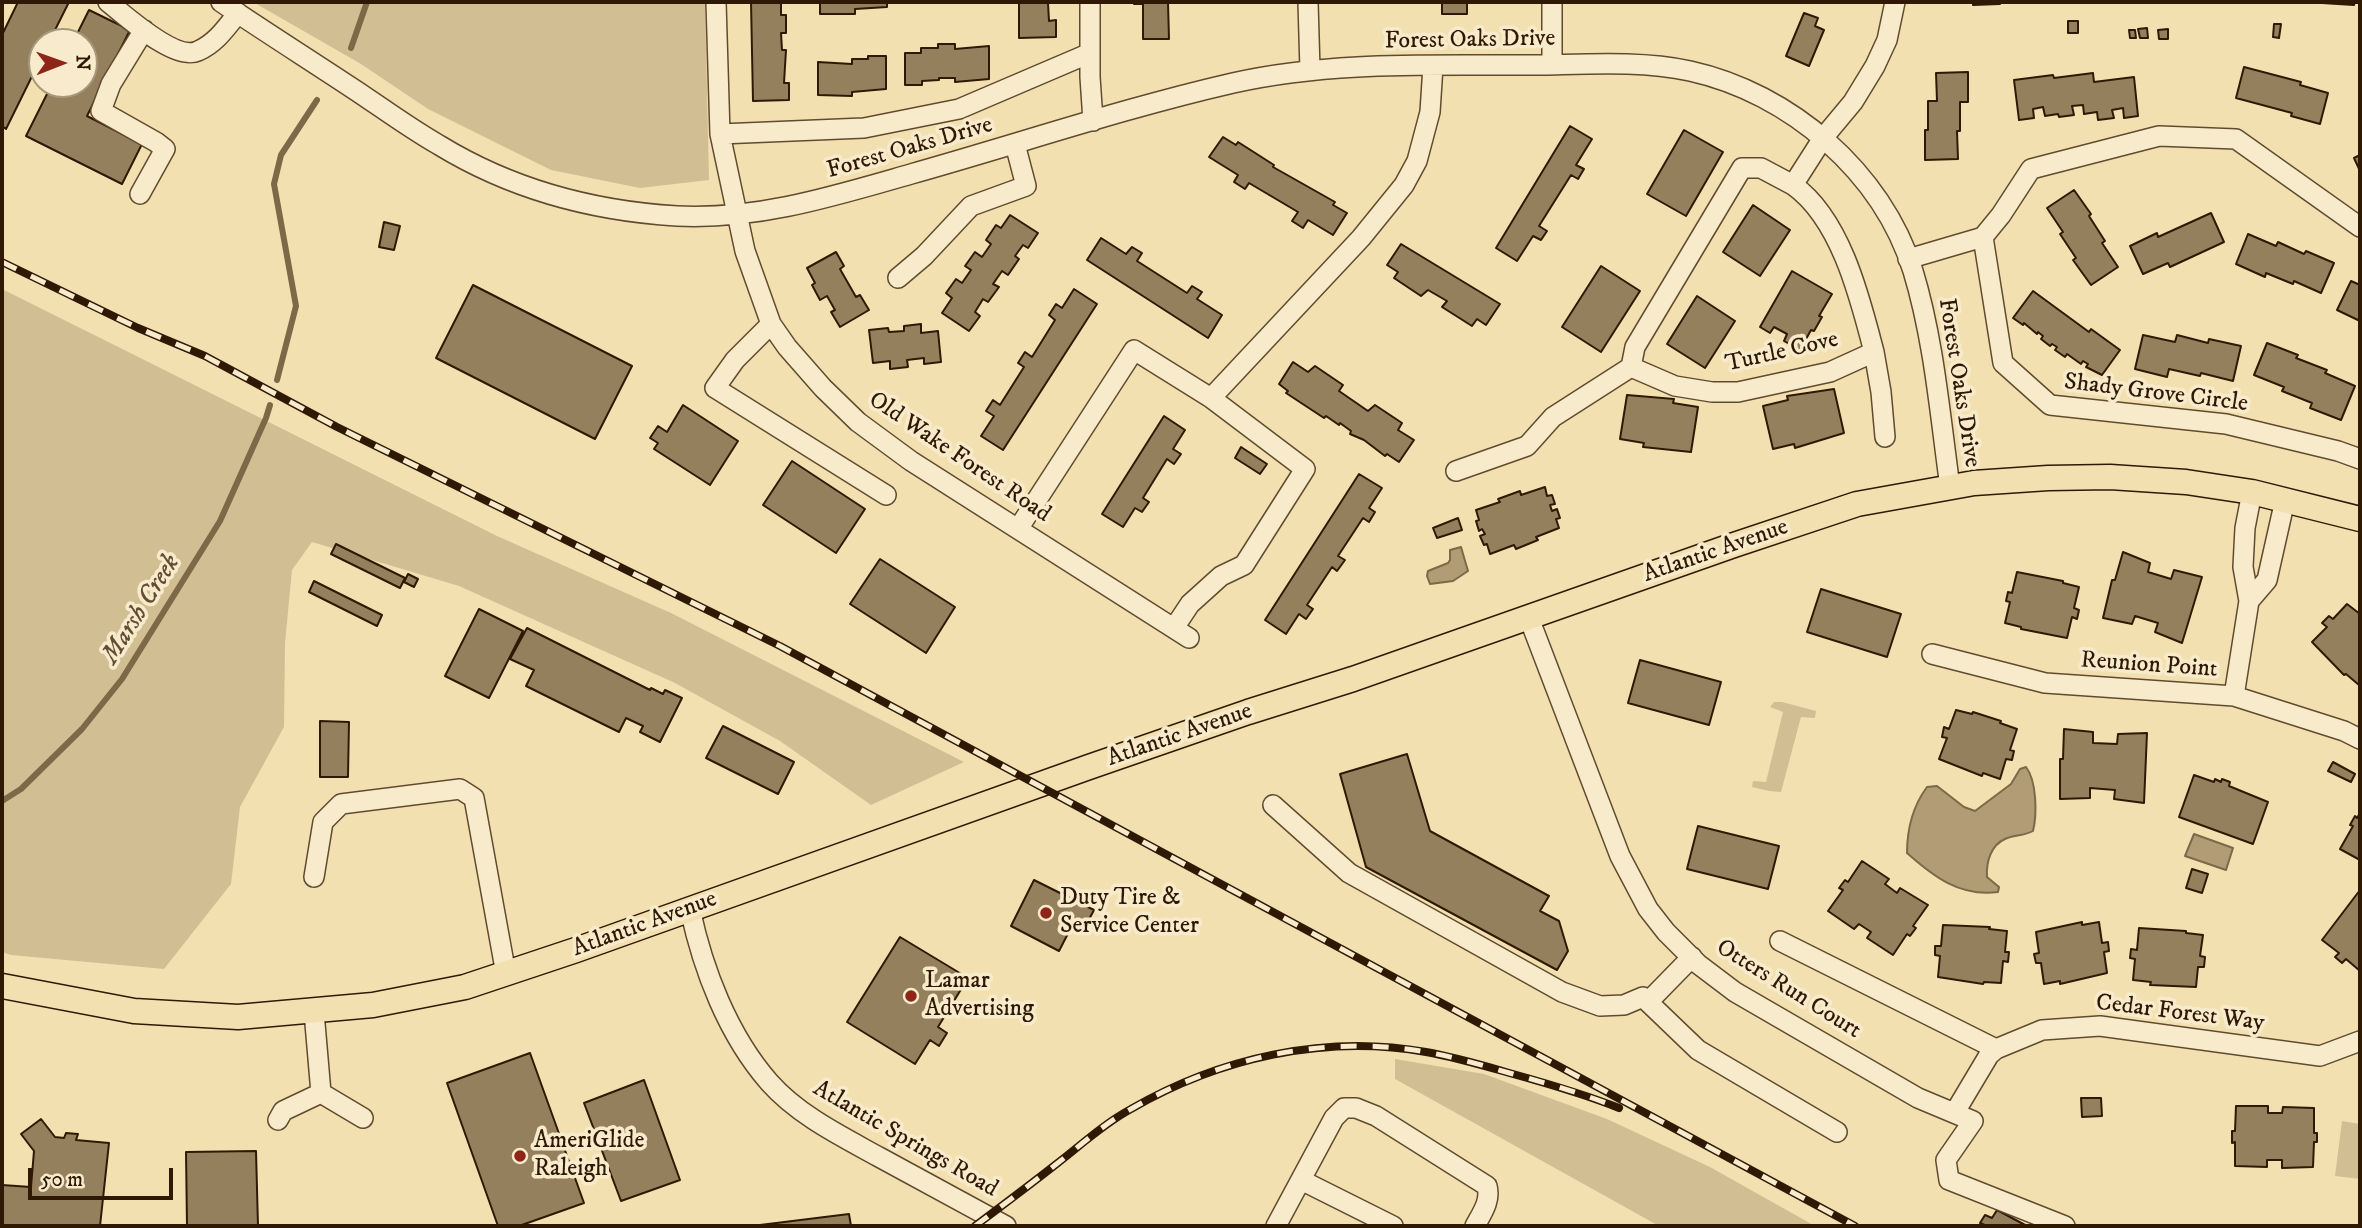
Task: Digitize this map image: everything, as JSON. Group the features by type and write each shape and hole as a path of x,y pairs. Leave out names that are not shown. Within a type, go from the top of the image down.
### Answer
{"main road":[{"name":"Atlantic Avenue","path":"2,986 143,1012 238,1017 373,1005 465,987 1089,766 1353,679 1857,504 1950,486 2048,478 2110,477 2186,482 2252,492 2360,519"}],"street":[{"path":"108,2 173,50 195,53 216,41 238,13"},
{"path":"221,2 442,147 529,188 620,211 693,216 737,214"},
{"name":"Old Wake Forest Road","path":"716,2 720,134 745,251 771,324 823,388 858,422 911,461 1182,633 1190,604 1222,576 1244,565 1305,469 1211,398"},
{"path":"1090,2 1093,121"},
{"path":"1308,2 1310,70"},
{"path":"1552,2 1552,65"},
{"path":"1793,185 1823,138 1853,102 1875,66 1887,40 1895,2"},
{"path":"140,194 165,149 101,111 111,84 144,30"},
{"path":"720,134 864,128 960,109 1090,53"},
{"path":"1018,529 1134,350 1211,398 1361,238 1404,185 1417,161 1430,111 1433,66"},
{"name":"Forest Oaks Drive","path":"737,214 821,200 1231,83 1310,70 1433,66 1664,66 1711,76 1759,95 1823,138 1853,167 1886,212 1908,259 1921,304 1950,486"},
{"path":"1908,259 1983,237 2031,169 2159,136 2236,139 2360,227"},
{"path":"898,278 924,256 971,206 1026,186 1015,144"},
{"name":"Turtle Cove","path":"1742,168 1761,168 1793,185 1808,196 1833,235 1860,298 1874,352 1830,372 1738,392 1712,392 1675,386 1631,367 1635,347 1742,168"},
{"name":"Shady Grove Circle","path":"1983,237 2003,363 2050,405 2226,424 2327,448 2360,459"},
{"path":"771,324 735,360 715,388 886,495"},
{"path":"1874,352 1885,437"},
{"path":"1456,471 1527,446 1553,416 1631,367"},
{"path":"2234,696 2249,601 2243,566 2245,528 2252,492"},
{"path":"2249,601 2267,580 2285,500"},
{"name":"Otters Run Court","path":"1529,618 1620,856 1648,909 1666,932 1735,992 1918,1098 1964,1117"},
{"name":"Reunion Point","path":"1932,654 2045,683 2234,696 2360,739"},
{"path":"314,877 323,822 341,804 460,789 474,798 506,974"},
{"path":"1273,805 1349,873 1562,992 1600,1006 1624,1005 1643,997"},
{"name":"Atlantic Springs Road","path":"690,909 700,953 728,1020 770,1084 836,1133 1006,1226"},
{"path":"1780,941 1996,1049 1989,1055 1946,1160 1949,1180 2065,1226"},
{"path":"1692,957 1648,1002 1698,1050 1837,1132"},
{"path":"314,1012 321,1093"},
{"name":"Cedar Forest Way","path":"1996,1049 2042,1030 2100,1026 2320,1056 2360,1041"},
{"path":"321,1093 363,1118"},
{"path":"278,1120 283,1111 321,1093"},
{"path":"1276,1226 1334,1118 1344,1108 1356,1108 1376,1116 1487,1186 1489,1195 1486,1206 1475,1226"},
{"path":"1301,1180 1393,1226"}],"shaded area":[{"path":"253,2 705,2 709,180 640,188 551,170 428,109 361,64"},
{"path":"2,289 497,536 671,613 964,762 871,805 780,741 675,683 459,586 312,542 292,570 285,643 284,727 240,807 231,884 164,969 2,952"},
{"path":"1461,547 1468,571 1453,581 1430,584 1428,571 1448,563 1450,550"},
{"path":"1774,702 1816,711 1815,718 1801,717 1781,792 1752,787 1753,781 1766,782 1783,712 1770,707"},
{"path":"2026,767 2030,773 2035,798 2033,831 2005,839 1993,850 1987,866 1987,877 1999,887 1998,892 1972,891 1948,883 1907,853 1912,818 1927,787 1937,786 1964,807 1975,811 2011,784 2020,769"},
{"path":"2194,834 2233,848 2226,870 2185,856"},
{"path":"1395,1059 1484,1074 1607,1119 1710,1167 1815,1226 1659,1226 1395,1079"},
{"path":"2342,1121 2360,1124 2360,1179 2335,1176"}],"building":[{"path":"18,2 69,2 56,28 28,28 28,84 6,129 2,126 2,35"},
{"path":"751,2 781,2 781,15 786,15 786,33 781,33 782,50 786,50 784,83 789,83 789,100 753,101"},
{"path":"820,2 887,2 887,7 855,9 855,14 820,14"},
{"path":"1055,2 1048,3 1049,21 1056,20 1056,37 1019,38 1019,3"},
{"path":"1134,2 1168,2 1169,39 1143,39 1143,4"},
{"path":"1442,2 1467,2 1467,14 1442,14"},
{"path":"1973,2 2000,2 2000,4 1973,5"},
{"path":"2306,2 2355,2 2354,5"},
{"path":"89,10 130,30 98,94 98,28 80,28"},
{"path":"1804,13 1818,18 1815,26 1824,30 1809,66 1786,56"},
{"path":"2068,21 2078,21 2078,33 2068,33"},
{"path":"2274,24 2281,24 2279,38 2273,37"},
{"path":"2147,28 2148,38 2140,38 2138,29"},
{"path":"2168,29 2168,39 2159,39 2158,30"},
{"path":"2129,30 2135,30 2136,38 2130,38"},
{"path":"938,44 955,44 955,49 989,46 989,79 955,82 955,78 939,78 922,81 922,85 905,85 905,53 921,53 921,48 938,48"},
{"path":"868,56 886,56 886,89 852,92 852,96 818,95 818,62 852,64 852,59 868,59"},
{"path":"2244,67 2301,82 2300,85 2328,93 2320,124 2291,116 2292,113 2236,98"},
{"path":"1968,72 1968,102 1960,102 1958,159 1925,160 1928,101 1937,101 1936,73"},
{"path":"2093,73 2094,82 2134,77 2138,116 2124,118 2123,108 2112,110 2114,118 2098,120 2097,112 2084,114 2083,105 2072,106 2074,115 2045,116 2043,107 2033,109 2034,118 2019,120 2014,80"},
{"path":"45,98 96,98 87,116 142,144 122,184 26,136"},
{"path":"1570,126 1592,139 1576,165 1584,169 1578,179 1571,175 1539,226 1547,231 1541,240 1533,236 1517,261 1496,248"},
{"path":"1684,130 1723,152 1686,216 1647,194"},
{"path":"1223,137 1236,145 1238,142 1274,165 1273,167 1335,202 1333,205 1347,213 1333,235 1308,220 1303,228 1292,221 1298,212 1249,183 1245,189 1234,182 1238,175 1209,157"},
{"path":"2360,155 2360,171 2354,158"},
{"path":"2074,190 2091,214 2089,216 2105,241 2102,243 2118,267 2091,285 2073,260 2076,258 2060,234 2063,232 2047,208"},
{"path":"1753,205 1790,230 1760,276 1723,252"},
{"path":"2211,213 2224,242 2170,267 2168,263 2143,274 2130,246 2157,233 2158,237"},
{"path":"1010,215 1038,233 1028,248 1023,245 1015,256 1019,259 1008,275 1002,271 993,284 999,287 988,302 983,299 975,312 980,316 969,331 942,313 952,298 946,293 956,279 962,283 971,270 965,266 975,252 982,257 991,244 986,240 996,225 1001,228"},
{"path":"384,222 400,226 394,250 379,247"},
{"path":"2248,234 2276,246 2278,242 2304,254 2306,251 2334,263 2321,293 2266,273 2265,277 2236,264"},
{"path":"1101,238 1126,254 1132,247 1142,253 1137,261 1187,293 1192,286 1202,292 1197,299 1222,315 1208,338 1087,260"},
{"path":"1401,244 1500,304 1486,325 1477,319 1472,326 1442,307 1447,301 1428,290 1421,296 1394,278 1398,272 1387,265"},
{"path":"836,252 844,266 840,269 856,297 860,295 869,310 840,327 831,312 835,310 827,296 820,300 807,268"},
{"path":"1601,266 1640,291 1601,352 1562,327"},
{"path":"1792,271 1832,294 1814,331 1811,330 1800,350 1784,341 1787,334 1774,327 1770,333 1760,327"},
{"path":"2351,281 2360,285 2360,321 2337,310"},
{"path":"473,285 632,366 595,439 436,358"},
{"path":"1074,289 1097,304 1003,450 981,436 994,416 986,411 993,400 1000,405 1024,367 1018,363 1025,352 1032,357 1055,320 1049,315 1056,304 1062,308"},
{"path":"2033,291 2089,332 2091,329 2120,350 2102,375 2086,367 2088,364 2083,361 2081,364 2067,354 2065,357 2055,350 2057,347 2052,344 2050,346 2041,339 2043,336 2038,332 2037,334 2013,318"},
{"path":"1697,296 1735,321 1705,368 1667,344"},
{"path":"921,324 921,333 938,331 941,362 924,364 924,358 907,360 908,367 890,369 890,361 873,363 869,330 888,328 889,332 904,331 904,326"},
{"path":"2143,335 2175,342 2177,335 2208,343 2209,339 2241,346 2233,381 2169,369 2167,377 2135,369"},
{"path":"2267,343 2298,355 2296,358 2327,370 2325,373 2355,386 2341,420 2310,408 2312,403 2282,391 2284,387 2254,375"},
{"path":"1293,362 1308,372 1315,366 1343,385 1339,391 1368,411 1375,405 1402,423 1398,430 1414,440 1399,462 1350,434 1351,431 1340,423 1339,425 1326,416 1324,418 1286,393 1288,391 1279,384"},
{"path":"1834,389 1844,433 1795,448 1794,444 1773,449 1763,406 1788,400 1787,396"},
{"path":"1627,395 1674,399 1673,403 1698,407 1691,452 1643,447 1644,443 1620,439"},
{"path":"683,405 738,441 710,485 654,449 658,443 650,438 658,426 667,432"},
{"path":"1164,416 1185,430 1173,449 1181,454 1174,464 1167,459 1143,498 1149,502 1142,512 1135,508 1123,527 1102,514"},
{"path":"1241,447 1267,464 1260,474 1235,458"},
{"path":"792,461 865,509 836,553 763,505"},
{"path":"1359,474 1382,488 1369,508 1375,512 1369,522 1363,518 1338,556 1345,560 1337,571 1332,567 1307,605 1313,609 1306,619 1299,614 1286,634 1265,620"},
{"path":"1545,487 1547,496 1552,495 1555,504 1550,505 1552,511 1557,509 1559,528 1516,549 1514,545 1490,554 1487,544 1484,545 1480,536 1485,534 1482,529 1479,531 1476,510 1500,502 1498,499 1520,491 1521,495"},
{"path":"1458,518 1462,530 1437,538 1433,528"},
{"path":"336,544 405,578 400,588 331,554"},
{"path":"2123,552 2150,563 2148,572 2171,579 2174,570 2202,577 2182,643 2155,632 2158,623 2135,616 2132,624 2103,618 2112,580 2115,580"},
{"path":"880,559 955,607 926,653 850,604"},
{"path":"2017,572 2079,587 2074,608 2079,610 2077,619 2072,617 2067,638 2005,623 2010,602 2006,601 2008,592 2012,593"},
{"path":"408,574 418,579 414,587 404,582"},
{"path":"314,581 382,615 377,626 309,592"},
{"path":"1821,589 1901,614 1887,657 1807,632"},
{"path":"2347,604 2360,614 2359,685 2344,675 2312,642 2327,627 2322,623 2329,616 2333,619"},
{"path":"479,609 523,631 489,698 445,676"},
{"path":"527,628 650,690 651,688 663,694 665,690 682,698 660,742 640,732 643,726 626,718 619,732 526,686 534,670 510,659"},
{"path":"1640,660 1721,682 1709,725 1628,703"},
{"path":"1956,710 1972,714 1973,712 2017,729 2010,750 2014,751 2012,760 2006,759 2000,779 1983,773 1982,776 1939,759 1947,738 1942,737 1944,727 1949,729"},
{"path":"320,721 349,722 348,777 320,777"},
{"path":"723,726 794,762 778,794 706,758"},
{"path":"2064,729 2093,732 2093,743 2117,744 2118,734 2147,733 2144,803 2114,799 2115,790 2090,788 2090,798 2060,799 2060,759 2063,759"},
{"path":"1407,754 1430,831 1549,896 1540,911 1559,921 1568,951 1557,970 1366,867 1340,774"},
{"path":"2333,762 2355,774 2351,782 2328,771"},
{"path":"2194,775 2214,782 2215,779 2221,782 2222,779 2230,782 2229,786 2268,802 2253,844 2179,817"},
{"path":"2360,813 2360,860 2340,849 2353,826 2350,825 2355,816 2357,818"},
{"path":"1698,826 1779,846 1768,889 1687,869"},
{"path":"1862,861 1889,879 1885,884 1897,893 1900,888 1928,905 1913,926 1916,928 1910,936 1907,934 1893,955 1867,938 1871,932 1859,924 1854,929 1828,911 1843,890 1839,888 1845,880 1848,882"},
{"path":"2192,869 2208,874 2202,893 2186,888"},
{"path":"1034,880 1094,910 1086,925 1075,920 1059,951 1011,926"},
{"path":"2360,890 2360,971 2346,959 2342,963 2335,957 2339,953 2322,940"},
{"path":"2082,922 2082,925 2099,922 2102,943 2108,942 2109,951 2104,952 2107,973 2060,984 2060,981 2044,984 2041,963 2036,963 2034,954 2039,953 2036,932"},
{"path":"1943,925 1990,927 1989,929 2007,931 2005,952 2009,952 2008,962 2003,961 2001,983 1983,984 1938,977 1940,956 1935,955 1935,946 1941,946"},
{"path":"2139,928 2186,931 2203,935 2200,956 2205,957 2204,967 2198,967 2196,987 2150,985 2151,982 2133,980 2135,959 2130,958 2131,949 2137,950"},
{"path":"900,937 968,978 938,1027 947,1033 939,1046 930,1040 915,1064 847,1022"},
{"name":"AmeriGlide Raleigh","path":"530,1053 584,1203 519,1226 498,1226 447,1083"},
{"path":"644,1080 680,1180 621,1201 584,1103"},
{"path":"2081,1098 2101,1098 2102,1116 2082,1117"},
{"path":"2236,1106 2268,1106 2268,1113 2282,1113 2283,1107 2314,1108 2314,1133 2317,1133 2317,1142 2314,1142 2313,1167 2282,1168 2282,1160 2267,1160 2267,1167 2235,1166 2232,1131 2235,1131"},
{"path":"41,1119 55,1137 64,1138 66,1133 78,1134 76,1140 109,1143 100,1226 2,1226 2,1185 31,1187 34,1151 21,1134"},
{"path":"256,1151 258,1226 187,1226 186,1152"},
{"path":"1997,1210 2027,1226 1987,1226 1980,1223 1985,1215 1992,1218"},
{"path":"849,1214 851,1226 760,1225"}],"waterway":[{"name":"Marsh Creek","path":"351,48 367,2"},
{"name":"Marsh Creek","path":"277,380 296,306 274,184 281,155 317,100"},
{"name":"Marsh Creek","path":"2,801 21,789 82,729 122,679 220,521 270,405"}],"railway":[{"path":"2,262 138,328 205,356 337,427 780,646 1855,1226"},
{"path":"975,1226 1103,1127 1131,1109 1200,1076 1273,1055 1349,1046 1426,1052 1540,1082 1619,1108"}],"place":[{"name":"Duty Tire & Service Center","path":"1046,913"},
{"name":"Lamar Advertising","path":"911,996"},
{"name":"AmeriGlide Raleigh","path":"520,1156"}]}
